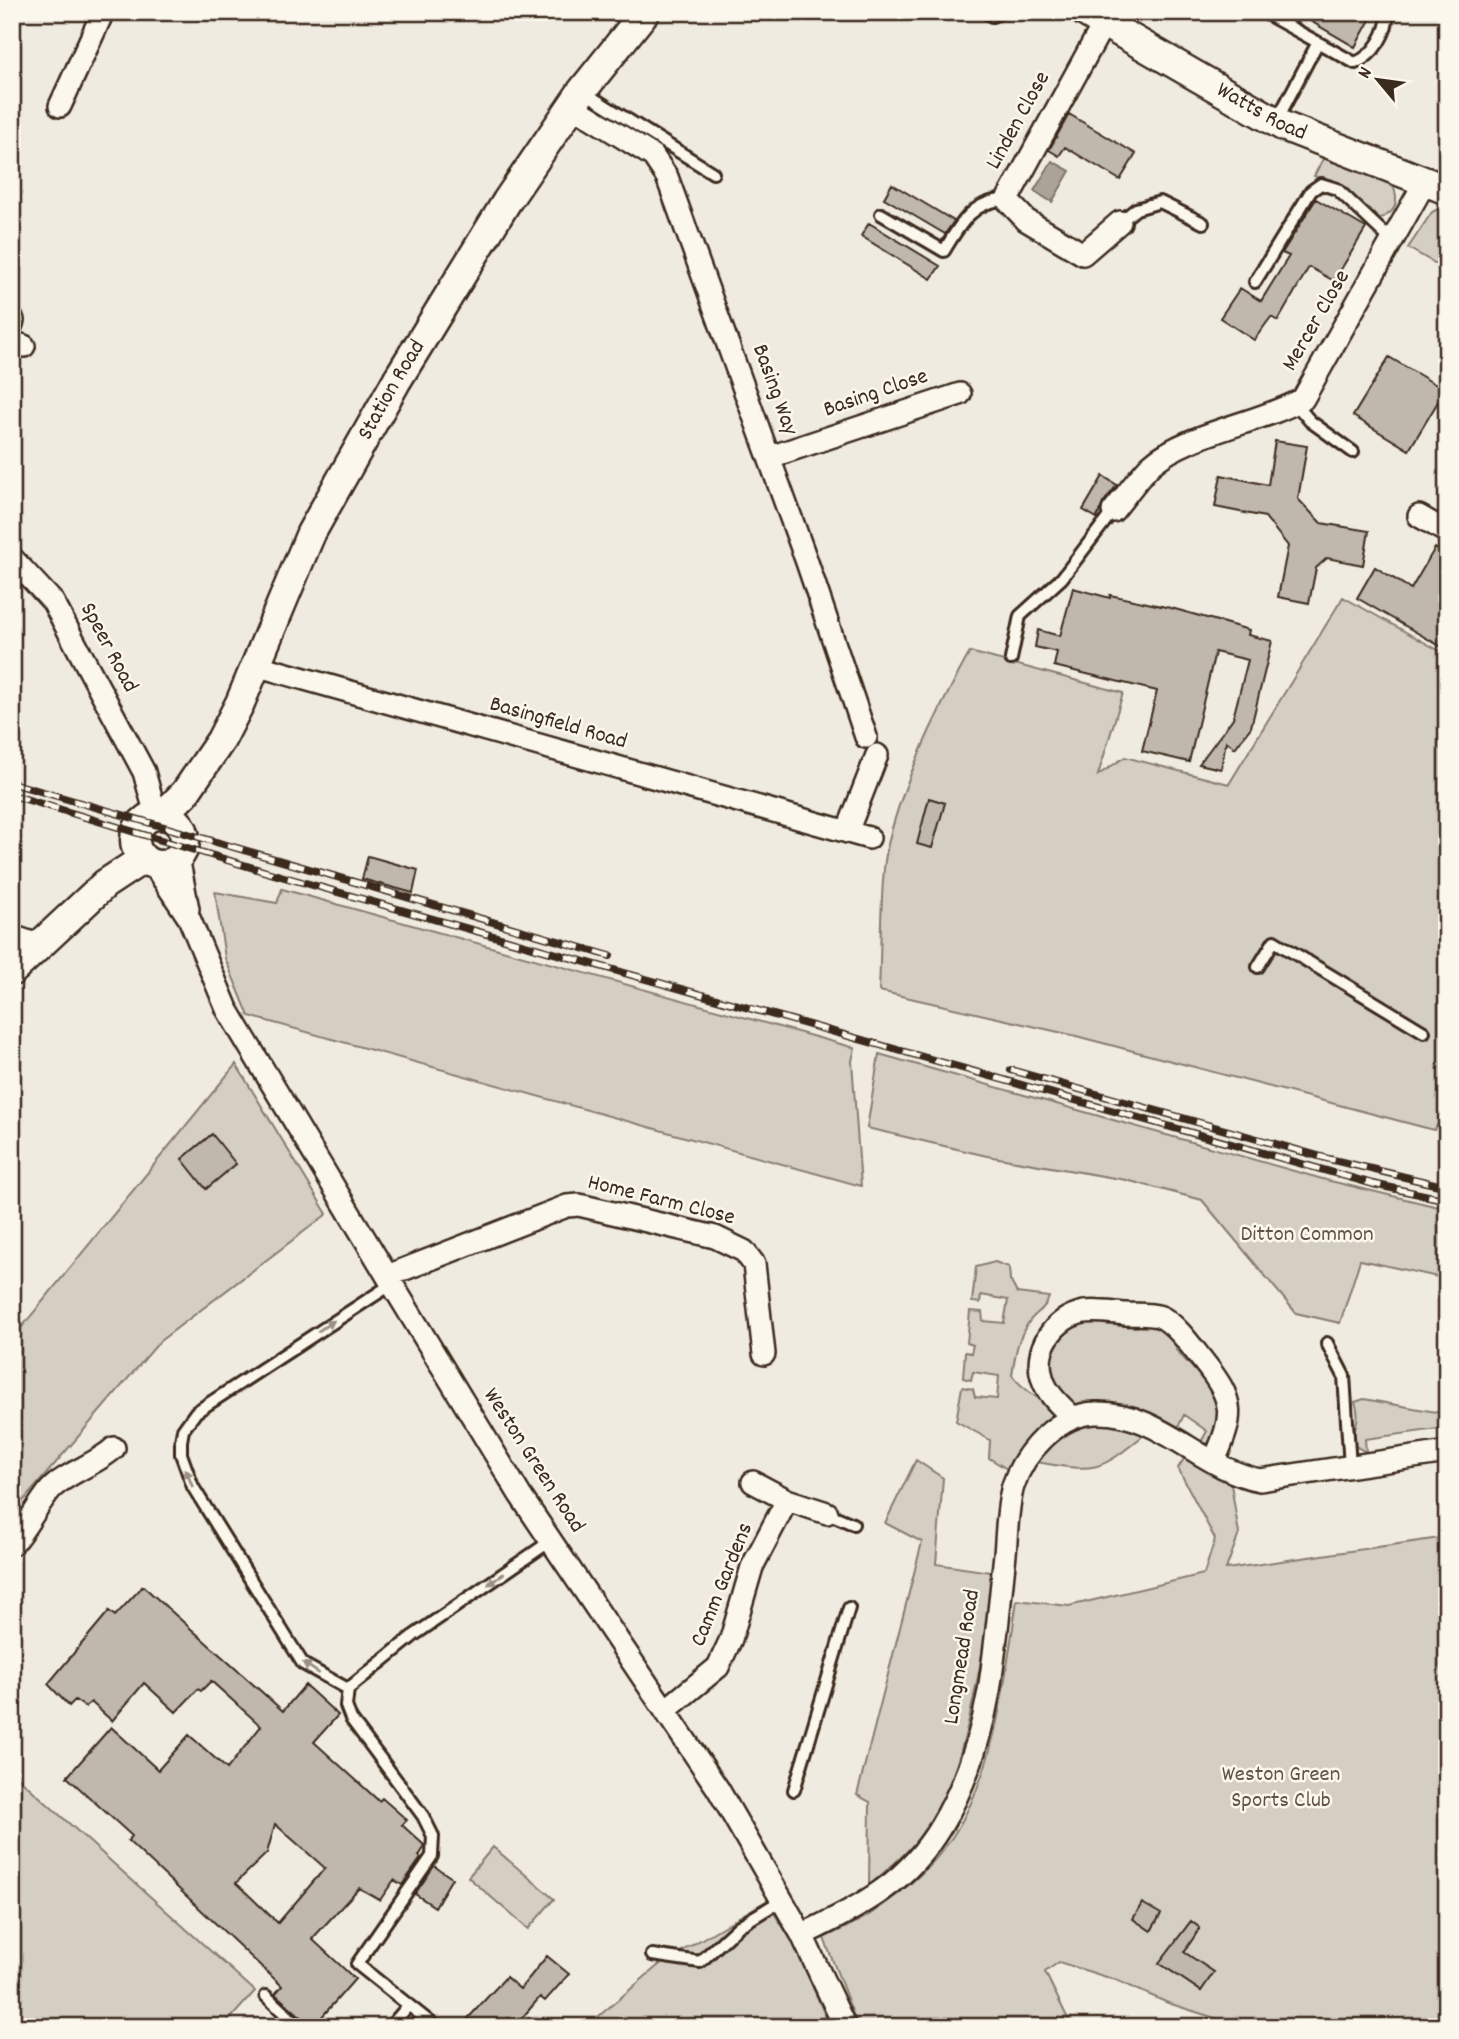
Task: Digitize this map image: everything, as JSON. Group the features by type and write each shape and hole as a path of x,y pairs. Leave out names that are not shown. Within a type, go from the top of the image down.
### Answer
{"main road":[{"name":"Station Road","path":"166,818 221,740 294,568 334,489 467,264 577,99 645,12"},
{"name":"Watts Road","path":"1095,18 1276,122 1436,186"},
{"path":"12,971 25,941 105,884 158,860 184,844 166,818 145,820 136,831 135,843 158,860"}],"street":[{"path":"60,106 103,12"},
{"name":"Linden Close","path":"1095,18 1007,200 1026,220 1083,254 1120,222"},
{"name":"Basing Way","path":"577,99 653,156 661,165 770,457 871,746 847,832"},
{"name":"Mercer Close","path":"1113,511 1152,465 1163,457 1214,433 1303,399 1392,241 1436,186"},
{"name":"Basing Close","path":"770,457 960,394"},
{"path":"1419,516 1447,532"},
{"name":"Speer Road","path":"12,558 53,602 166,818"},
{"name":"Basingfield Road","path":"255,665 869,838"},
{"path":"144,772 185,793"},
{"name":"Weston Green Road","path":"158,860 189,918 227,1009 520,1495 667,1709 718,1789 802,1936 845,2027"},
{"name":"Home Farm Close","path":"389,1280 567,1206 579,1205 715,1237 744,1251 754,1264 764,1354"},
{"path":"1214,1461 1230,1417 1230,1403 1221,1383 1181,1333 1161,1317 1085,1312 1067,1318 1051,1331 1042,1347 1042,1379 1051,1396 1072,1417 1092,1413 1122,1413 1176,1438 1237,1475 1260,1480 1447,1452"},
{"name":"Longmead Road","path":"802,1936 883,1893 916,1861 953,1803 974,1749 988,1694 1013,1487 1029,1453 1072,1417"},
{"path":"12,1544 51,1488 101,1460 114,1448"},
{"path":"753,1482 787,1500 827,1513"},
{"name":"Camm Gardens","path":"667,1709 718,1667 731,1639 752,1567 787,1500"}],"lane":[{"path":"986,12 992,16 1002,12"},
{"path":"1263,12 1355,63 1366,59 1388,22 1388,12"},
{"path":"1276,122 1317,44"},
{"path":"577,99 713,173"},
{"path":"1255,282 1311,191 1321,184 1337,189 1392,241"},
{"path":"881,214 944,251 966,215 997,200 1007,200"},
{"path":"1120,222 1136,209 1160,202 1203,223"},
{"path":"1295,403 1310,421 1353,452"},
{"path":"1011,659 1020,616 1062,578 1113,511"},
{"path":"1258,967 1274,942 1424,1032"},
{"path":"348,1689 303,1664 193,1488 181,1454 181,1441 183,1430 196,1412 389,1280"},
{"path":"1327,1343 1344,1376 1350,1467"},
{"path":"827,1513 853,1524"},
{"path":"436,2027 356,1965 432,1856 433,1836 409,1795 351,1719 345,1706 348,1689 413,1636 552,1540"},
{"path":"794,1790 849,1608"},
{"path":"652,1955 700,1962 738,1926 782,1900"},
{"path":"266,1996 299,2027"},
{"path":"390,2027 408,2006"}],"green space":[{"path":"1326,153 1385,180 1394,188 1396,200 1391,212 1377,220 1342,186 1314,176"},
{"path":"1447,207 1447,270 1408,248 1432,212"},
{"path":"1343,597 1447,655 1447,697 1439,711 1447,716 1447,1109 1434,1130 1076,1036 879,991 883,884 888,844 918,758 944,700 970,652 1123,693 1098,775 1125,757 1229,784"},
{"path":"282,889 855,1048 852,1061 861,1186 249,1016 225,958 215,892 277,903"},
{"name":"Ditton Common","path":"879,1054 1326,1180 1447,1209 1447,1279 1360,1260 1340,1323 1296,1313 1202,1200 1126,1180 987,1156 867,1128"},
{"path":"236,1064 327,1214 160,1341 12,1514 12,1339"},
{"path":"995,1262 1009,1267 1010,1280 1017,1293 1049,1297 1025,1328 1017,1348 1012,1375 1051,1410 1051,1419 1007,1469 989,1458 990,1440 956,1421 962,1387 973,1389 975,1397 997,1399 999,1376 973,1372 971,1380 963,1378 965,1352 971,1353 973,1345 967,1343 970,1311 982,1312 983,1321 1004,1323 1008,1300 981,1295 980,1303 972,1302 976,1267"},
{"path":"1097,1317 1104,1324 1137,1327 1146,1321 1154,1323 1180,1341 1176,1350 1201,1377 1204,1374 1220,1396 1218,1437 1209,1443 1200,1444 1207,1431 1184,1415 1177,1429 1138,1407 1109,1403 1068,1406 1050,1375 1047,1360 1062,1328"},
{"path":"1364,1399 1447,1414 1447,1436 1444,1428 1365,1439 1366,1452 1353,1445 1358,1415 1355,1402"},
{"path":"1121,1419 1145,1434 1106,1463 1085,1468 1037,1462 1062,1435 1084,1426"},
{"name":"Weston Green Sports Club","path":"1185,1457 1231,1484 1239,1534 1226,1569 1447,1537 1447,2027 1243,2027 1168,2003 1116,1980 1059,1962 1045,1972 1072,2027 858,2027 824,1938 864,1918 918,1877 945,1847 968,1810 980,1781 997,1722 1017,1600 1069,1606 1204,1574 1215,1539 1178,1468"},
{"path":"916,1460 943,1478 936,1564 997,1573 964,1741 941,1804 920,1838 869,1886 870,1802 857,1795 922,1542 885,1523"},
{"path":"12,1772 255,1991 223,2027 12,2027"},
{"path":"493,1847 554,1899 528,1929 468,1877"},
{"path":"766,1901 795,1945 830,2027 586,2027 660,1964"}],"shaded area":[{"path":"1052,161 1070,171 1052,202 1034,191"}],"building":[{"path":"1295,12 1360,12 1371,18 1355,47"},
{"path":"1069,114 1136,154 1120,180 1065,147 1059,156 1049,150"},
{"path":"892,184 954,221 945,234 884,198"},
{"path":"1316,199 1366,228 1334,281 1309,267 1278,321 1271,317 1254,340 1220,318 1240,288 1261,301 1289,256 1282,253"},
{"path":"869,223 940,266 931,279 861,236"},
{"path":"1389,357 1445,390 1409,450 1353,416"},
{"path":"1275,441 1307,446 1298,499 1321,523 1369,531 1363,565 1327,558 1316,568 1309,603 1278,597 1288,546 1265,517 1215,507 1221,475 1268,485"},
{"path":"1103,476 1117,485 1103,503 1097,518 1083,510"},
{"path":"1435,548 1447,555 1447,650 1357,598 1375,567 1411,589"},
{"path":"1073,588 1110,598 1110,595 1175,609 1249,630 1248,635 1272,641 1251,727 1235,748 1226,741 1221,769 1199,764 1233,718 1248,660 1215,652 1189,762 1142,751 1157,691 1054,666 1057,652 1035,647 1038,630 1060,636"},
{"path":"929,798 945,803 932,848 917,844"},
{"path":"368,856 418,870 413,893 362,879"},
{"path":"212,1134 236,1164 206,1189 182,1159"},
{"path":"143,1586 283,1711 305,1685 338,1715 314,1742 379,1801 382,1798 407,1820 402,1825 425,1846 419,1856 421,1858 402,1885 394,1880 380,1900 359,1888 312,1939 355,1979 313,2027 275,1994 282,1986 128,1841 132,1836 67,1777 111,1727 158,1770 189,1735 227,1769 261,1726 211,1681 201,1691 198,1689 176,1712 144,1683 112,1721 91,1702 85,1707 75,1700 69,1706 48,1684 109,1611 115,1616","holes":["275,1824 325,1868 278,1923 236,1883 267,1853"]},
{"path":"434,1866 452,1878 435,1907 415,1894"},
{"path":"1142,1903 1161,1914 1151,1931 1133,1919"},
{"path":"1191,1921 1200,1928 1184,1952 1214,1972 1201,1991 1159,1963"},
{"path":"547,1956 569,1974 545,2001 540,1997 516,2025 508,2018 501,2027 460,2027 506,1977 520,1989"}],"railway":[{"path":"12,783 610,956"},
{"path":"12,795 270,873 1373,1184 1447,1200"},
{"path":"1011,1070 1329,1159 1447,1187"}]}
